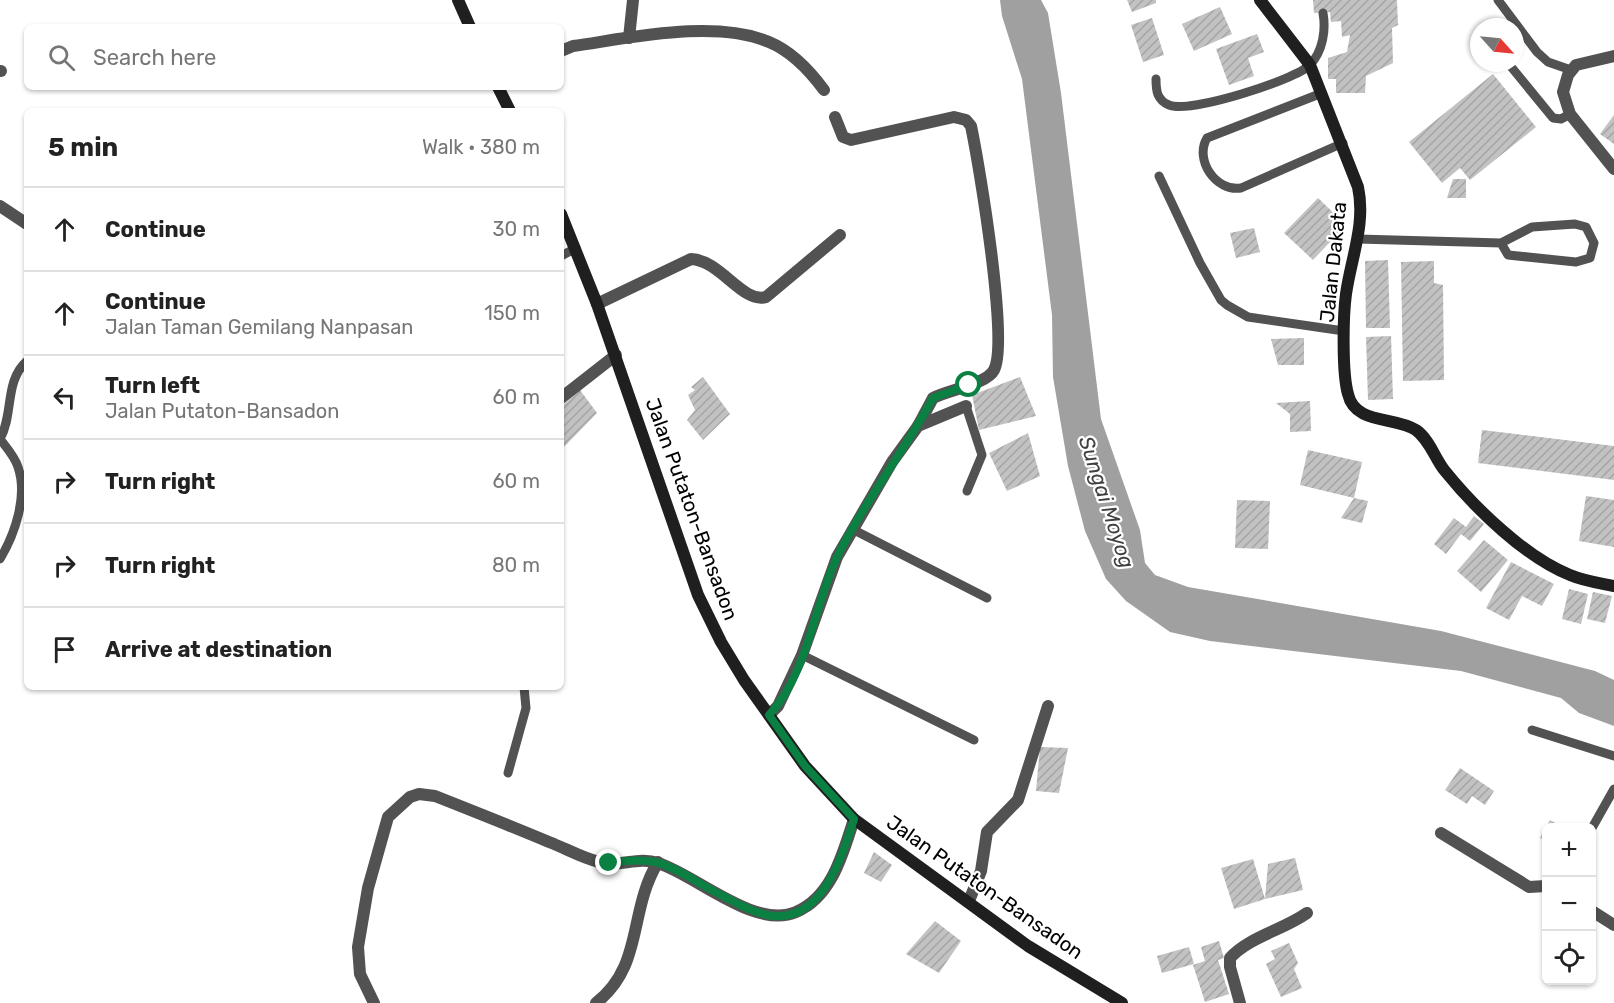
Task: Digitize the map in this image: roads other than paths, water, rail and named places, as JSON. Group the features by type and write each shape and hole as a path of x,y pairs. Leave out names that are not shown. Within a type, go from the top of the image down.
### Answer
{"street":[{"path":"458,0 469,24"},
{"path":"629,38 633,0"},
{"name":"Jalan Dakata","path":"1260,0 1310,65 1343,143 1361,200 1358,239 1346,295 1344,331 1347,392 1359,411 1417,431 1444,470 1480,507 1504,531 1548,564 1583,580 1614,586"},
{"path":"564,50 629,38 715,32 740,34 770,42 799,61 824,90"},
{"path":"1614,56 1576,65 1570,70 1563,92 1570,114 1614,169"},
{"path":"500,90 508,108"},
{"path":"769,715 778,706 802,654 837,557 892,462 918,426 933,398 984,380 993,372 1000,342 971,126 966,120 954,117 851,140 843,137 835,117"},
{"path":"0,206 24,222"},
{"name":"Jalan Putaton-Bansadon","path":"564,221 616,355 699,595 721,642 805,766 854,819 1028,946 1122,1003"},
{"path":"597,304 691,259 699,259 717,268 752,297 766,297 840,235"},
{"path":"564,396 616,355"},
{"path":"918,426 966,406"},
{"path":"969,902 981,871 987,832 1018,800 1048,706"},
{"path":"374,1003 360,974 357,961 368,888 388,817 410,797 419,794 435,796 601,863 635,860 658,862 739,904 768,915 782,916 796,912 810,903 827,886 842,856 854,819"},
{"path":"1441,833 1529,887 1542,886"},
{"path":"596,1003 611,992 625,969 641,897 658,862"},
{"path":"1240,1003 1230,967 1230,958 1257,939 1288,926 1307,913"},
{"path":"1596,914 1614,925"}],"lane":[{"path":"1498,0 1508,18"},
{"path":"1156,79 1156,92 1160,99 1171,106 1189,106 1251,92 1310,65 1324,38 1323,13"},
{"path":"1524,37 1548,62 1570,70"},
{"path":"1515,72 1553,118 1561,119 1570,114"},
{"path":"1322,93 1207,138 1202,152 1210,172 1215,182 1224,188 1241,188 1343,143"},
{"path":"1159,176 1200,263 1221,300 1248,317 1344,331"},
{"path":"1358,239 1501,243 1532,227 1575,224 1586,227 1594,243 1590,258 1576,262 1508,255 1501,243"},
{"path":"564,254 576,248"},
{"path":"0,559 18,517 21,481 13,456 0,439 9,411 14,378 24,365"},
{"path":"966,406 982,455 967,491"},
{"path":"852,529 987,598"},
{"path":"802,654 974,740"},
{"path":"508,773 526,708 524,690"},
{"path":"1532,730 1614,756"},
{"path":"1595,823 1614,789"}],"water":[{"name":"Sungai Moyog","path":"1000,0 1041,0 1048,13 1061,93 1101,419 1140,530 1145,563 1155,575 1188,587 1441,631 1595,671 1614,680 1614,726 1579,713 1561,698 1461,671 1210,641 1170,632 1126,601 1106,579 1085,531 1068,466 1053,377 1052,315 1022,79 1002,16"}]}
